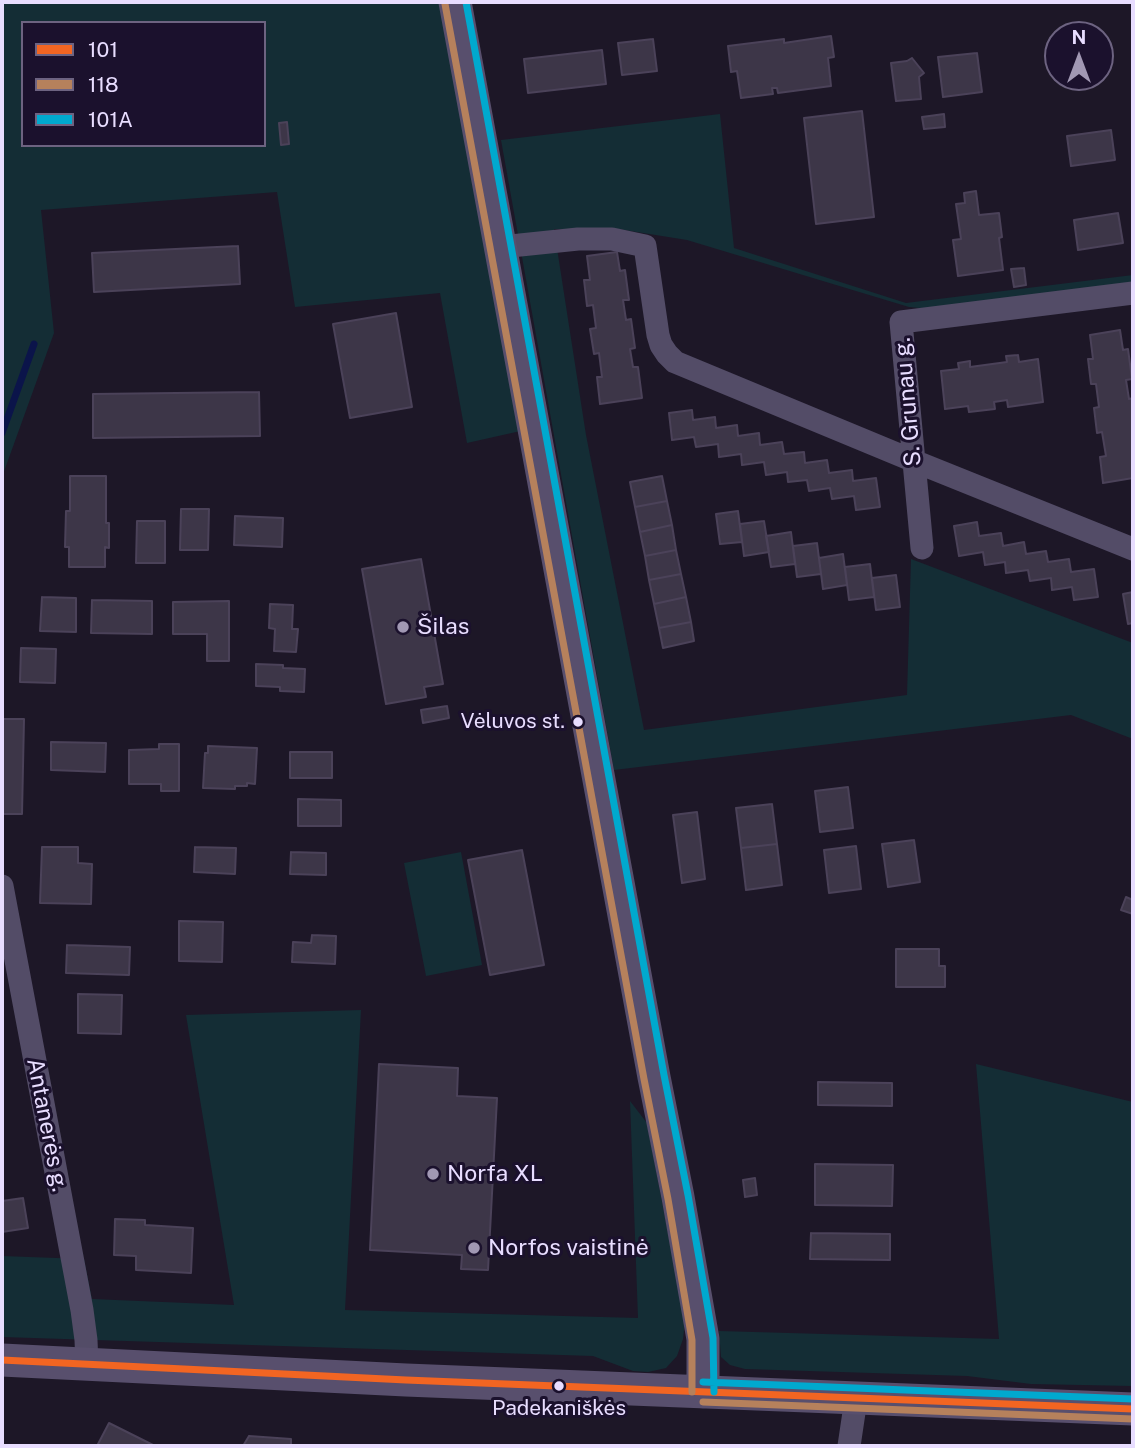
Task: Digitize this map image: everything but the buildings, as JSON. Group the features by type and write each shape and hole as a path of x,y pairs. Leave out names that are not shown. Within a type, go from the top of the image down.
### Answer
{"main road":[{"path":"455,2 678,1196 703,1339 703,1392"},
{"path":"2,1360 392,1380 1133,1409"}],"street":[{"path":"501,247 578,239 612,239 645,246 657,334 661,345 675,362 1133,549"},
{"name":"S. Grunau g.","path":"922,548 901,322 1133,293"},
{"name":"Antanerės g.","path":"2,886 82,1310 87,1365"},
{"path":"849,1446 856,1399"}],"shaded area":[{"path":"2,2 443,2 525,430 467,443 440,293 295,307 277,192 41,210 54,333 2,477"},
{"path":"720,114 734,248 906,303 1133,275 1133,282 930,309 909,307 687,240 618,229 554,229 586,435 644,730 907,695 911,559 1133,643 1133,739 1071,715 614,770 501,140"},
{"path":"461,852 482,965 426,976 404,863"},
{"path":"361,1010 345,1310 638,1318 630,1101 647,1123 685,1322 677,1356 666,1368 648,1372 633,1371 593,1356 2,1337 2,1256 84,1259 92,1299 234,1305 186,1015"},
{"path":"976,1064 1133,1102 1133,1386 1031,1384 967,1376 745,1369 730,1365 721,1357 719,1331 999,1339"}],"waterway":[{"path":"2,433 34,344"}],"transit line":[{"name":"101A","path":"466,2 688,1195 713,1338 714,1392"},
{"name":"118","path":"445,4 668,1199 692,1340 692,1392"},
{"name":"101","path":"2,1360 406,1380 1133,1409"},
{"name":"101A","path":"703,1382 1133,1399"},
{"name":"118","path":"703,1402 1133,1419"}],"place":[{"name":"Šilas","path":"403,627"},
{"name":"Vėluvos st.","path":"578,722"},
{"name":"Norfa XL","path":"433,1174"},
{"name":"Norfos vaistinė","path":"474,1248"},
{"name":"Padekaniškės","path":"559,1386"}]}
